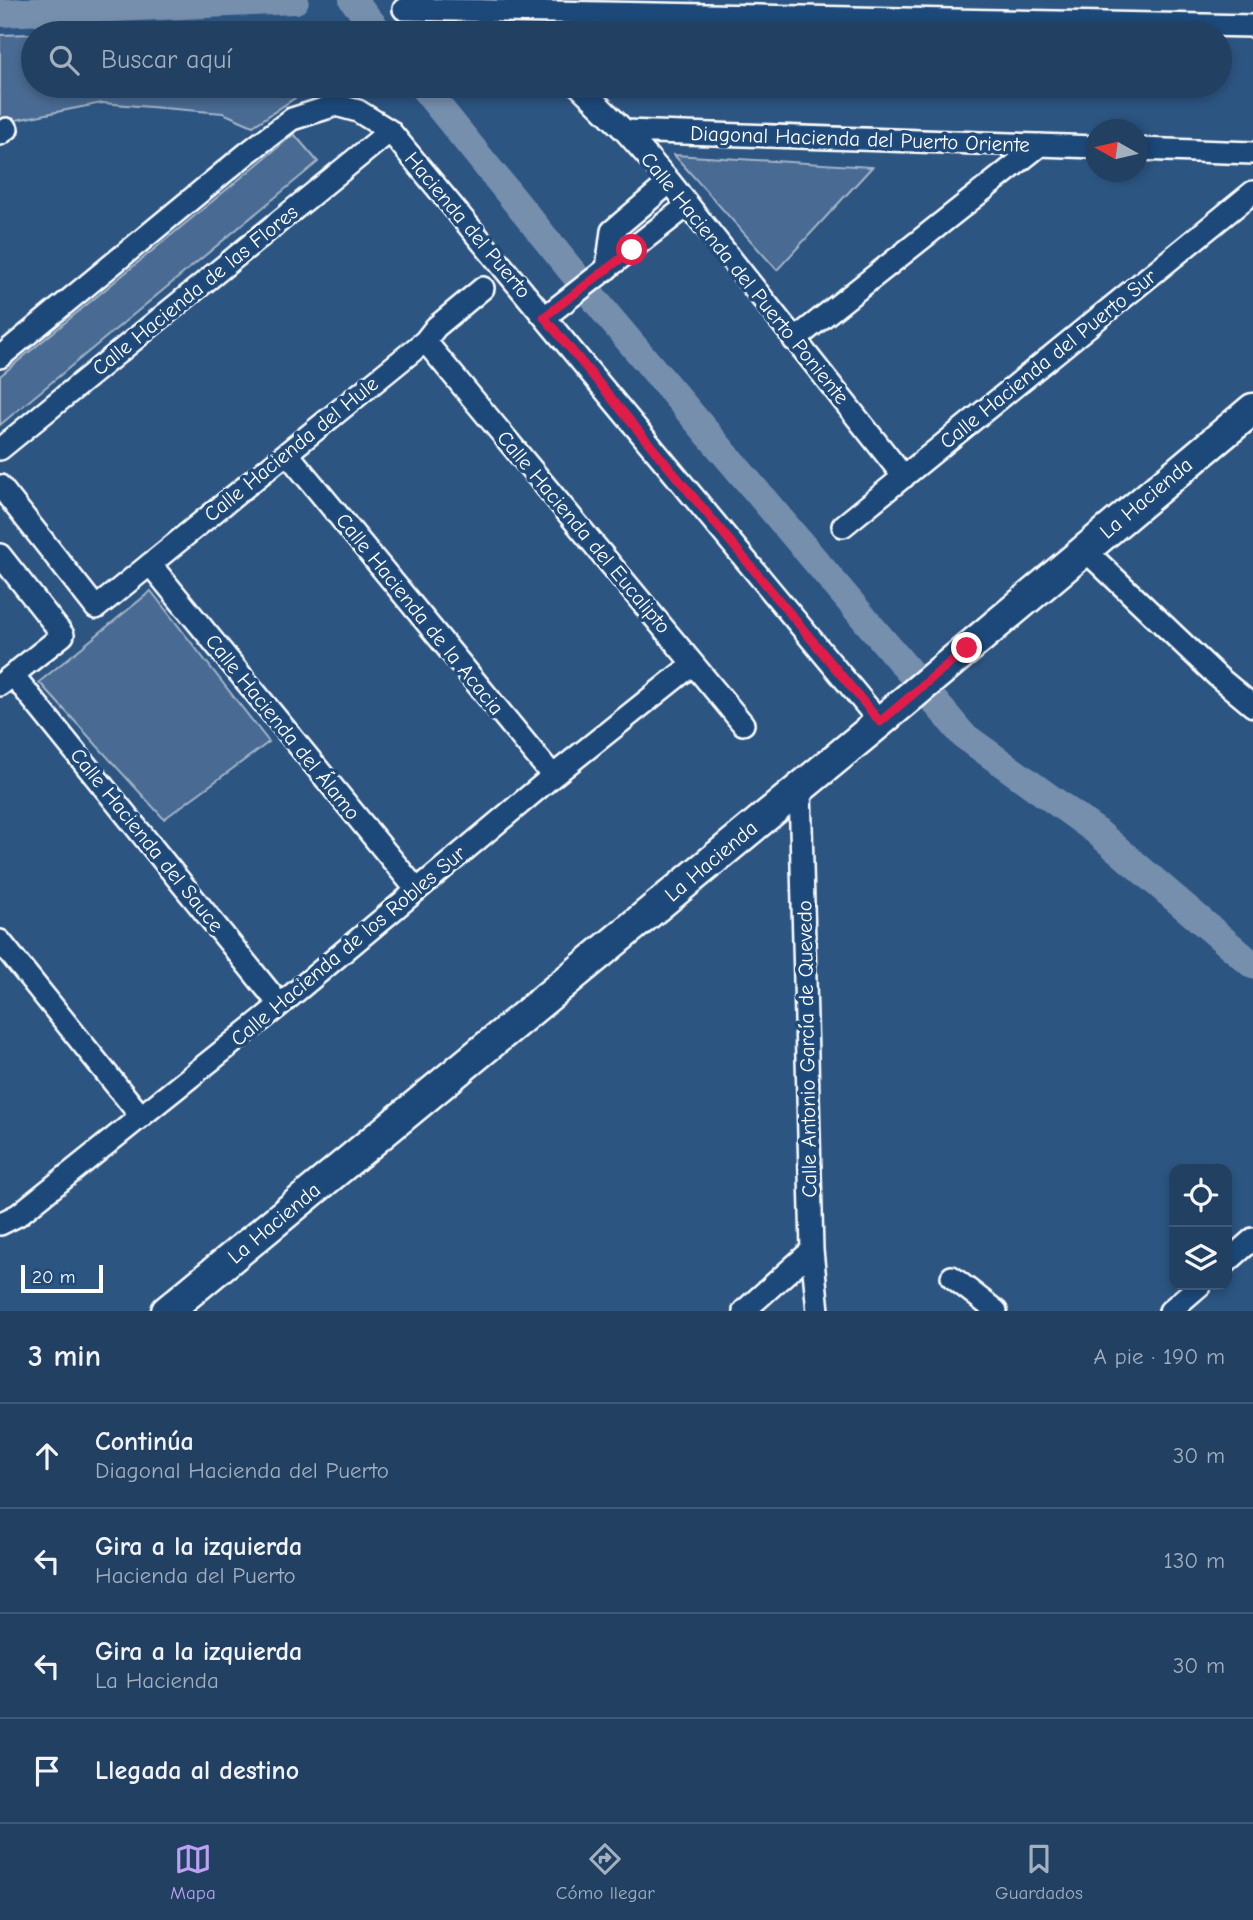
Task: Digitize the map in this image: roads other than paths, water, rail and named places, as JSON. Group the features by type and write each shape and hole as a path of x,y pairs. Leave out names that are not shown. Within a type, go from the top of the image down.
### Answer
{"street":[{"path":"404,9 578,5 1092,21"},
{"path":"1232,25 1253,26"},
{"name":"Calle Hacienda del Puerto Poniente","path":"591,98 670,182 904,477"},
{"name":"Hacienda del Puerto","path":"0,357 292,119 336,105 358,111 390,131 881,721"},
{"name":"Calle Hacienda de las Flores","path":"0,450 390,131"},
{"name":"Diagonal Hacienda del Puerto Oriente","path":"625,131 1085,147"},
{"path":"794,340 1040,145"},
{"path":"1148,149 1253,153"},
{"path":"607,269 612,231 670,182"},
{"name":"Calle Hacienda del Puerto Sur","path":"843,526 1253,192"},
{"path":"544,317 688,205"},
{"name":"Calle Hacienda del Hule","path":"0,486 96,608 425,341 436,327 483,288"},
{"name":"Calle Hacienda del Eucalipto","path":"425,341 743,724"},
{"name":"La Hacienda","path":"167,1311 881,721 1253,409"},
{"name":"Calle Hacienda de la Acacia","path":"287,453 553,776"},
{"path":"1084,549 1217,676 1253,706"},
{"path":"0,555 63,635 6,680"},
{"name":"Calle Hacienda del Álamo","path":"150,564 416,889"},
{"name":"Calle Hacienda de los Robles Sur","path":"1,1221 18,1216 140,1115 280,1005 416,889 693,664"},
{"name":"Calle Hacienda del Sauce","path":"6,680 280,1005"},
{"name":"Calle Antonio García de Quevedo","path":"800,788 812,1250 818,1311"},
{"path":"0,941 140,1115"},
{"path":"1232,1257 1253,1238"},
{"path":"744,1311 812,1250"},
{"path":"952,1277 996,1311"},
{"path":"1170,1311 1194,1290"}],"waterway":[{"path":"0,13 295,0"},
{"path":"353,0 370,21"},
{"path":"432,98 609,317 963,735 1096,831 1253,965"}]}
